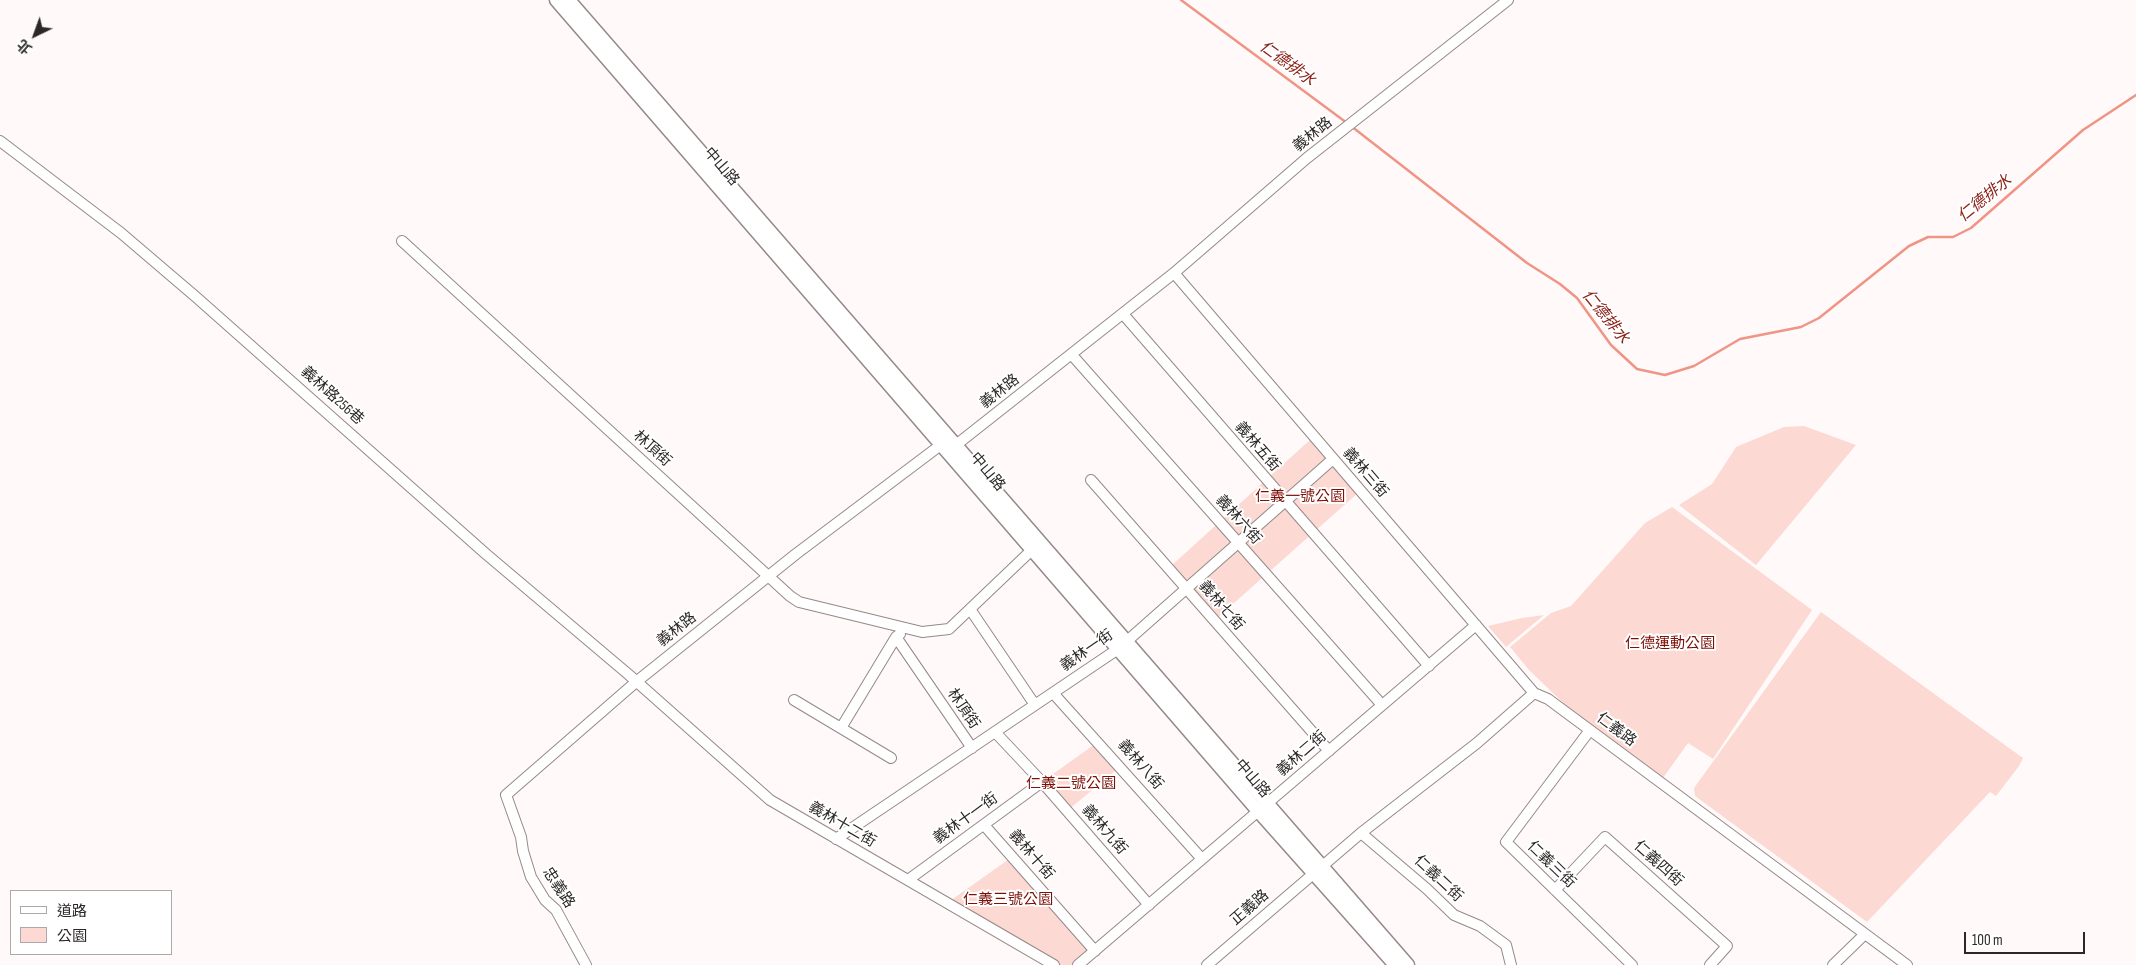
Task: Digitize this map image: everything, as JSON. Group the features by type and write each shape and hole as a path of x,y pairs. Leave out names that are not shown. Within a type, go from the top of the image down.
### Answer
{"main road":[{"name":"中山路","path":"556,0 839,328 1035,546 1317,870 1395,965"},
{"name":"中山路","path":"569,0 956,445 1035,546"},
{"name":"中山路","path":"1317,870 1408,965"}],"street":[{"name":"義林路","path":"956,445 1174,273 1306,158 1508,0"},
{"name":"義林路256巷","path":"0,141 121,233 486,554 636,682"},
{"name":"林頂街","path":"402,241 799,602 922,632 949,629 1035,546"},
{"name":"義林三街","path":"1174,273 1534,693"},
{"name":"義林五街","path":"1123,314 1429,666"},
{"name":"義林六街","path":"1072,355 1382,705"},
{"path":"942,444 956,445"},
{"name":"義林路","path":"506,795 636,682 769,576 942,444"},
{"name":"義林一街","path":"836,839 1122,646 1333,459"},
{"name":"義林七街","path":"1091,480 1328,751"},
{"path":"970,609 1035,705"},
{"name":"義林二街","path":"1078,965 1476,625"},
{"path":"841,728 896,637 908,629"},
{"name":"林頂街","path":"896,637 972,748"},
{"name":"義林十二街","path":"636,682 770,800 1054,965"},
{"name":"義林八街","path":"1053,693 1202,859"},
{"path":"1317,870 1477,743 1534,693"},
{"name":"仁義路","path":"1534,693 1548,699 1907,965"},
{"path":"794,700 891,758"},
{"name":"仁義三街","path":"1590,730 1506,842 1632,965"},
{"name":"義林九街","path":"995,732 1042,782 1149,905"},
{"name":"義林十一街","path":"908,880 1042,782"},
{"name":"忠義路","path":"506,795 521,837 531,877 563,923 586,965"},
{"name":"義林十街","path":"984,825 1095,951"},
{"name":"仁義二街","path":"1362,833 1427,888 1454,915 1480,926 1506,945 1512,965"},
{"name":"仁義四街","path":"1555,890 1605,837 1727,946 1710,965"},
{"name":"正義路","path":"1206,965 1317,870"},
{"path":"1833,965 1865,934"}],"green space":[{"path":"1804,426 1856,445 1756,565 1679,505 1712,484 1736,447 1784,427"},
{"name":"仁義一號公園","path":"1311,439 1359,492 1216,619 1171,566"},
{"name":"仁德運動公園","path":"1672,507 1812,610 1713,759 1688,743 1663,778 1579,718 1529,670 1510,647 1551,613 1571,606 1645,523"},
{"path":"1821,612 2023,758 1996,796 1990,792 1867,922 1695,796 1694,788"},
{"path":"1544,615 1506,647 1488,626 1522,618"},
{"name":"仁義二號公園","path":"1099,741 1121,766 1067,811 1042,782"},
{"name":"仁義三號公園","path":"1012,857 1095,951 1078,965 1055,965 947,903"}],"waterway":[{"name":"仁德排水","path":"1181,0 1347,123"},
{"name":"仁德排水","path":"1351,126 1527,263 1560,284 1577,298 1611,345 1637,369 1665,375 1694,366 1740,339 1801,327 1819,318 1909,246 1928,237 1953,237 1971,228 2083,130 2136,95"}]}
